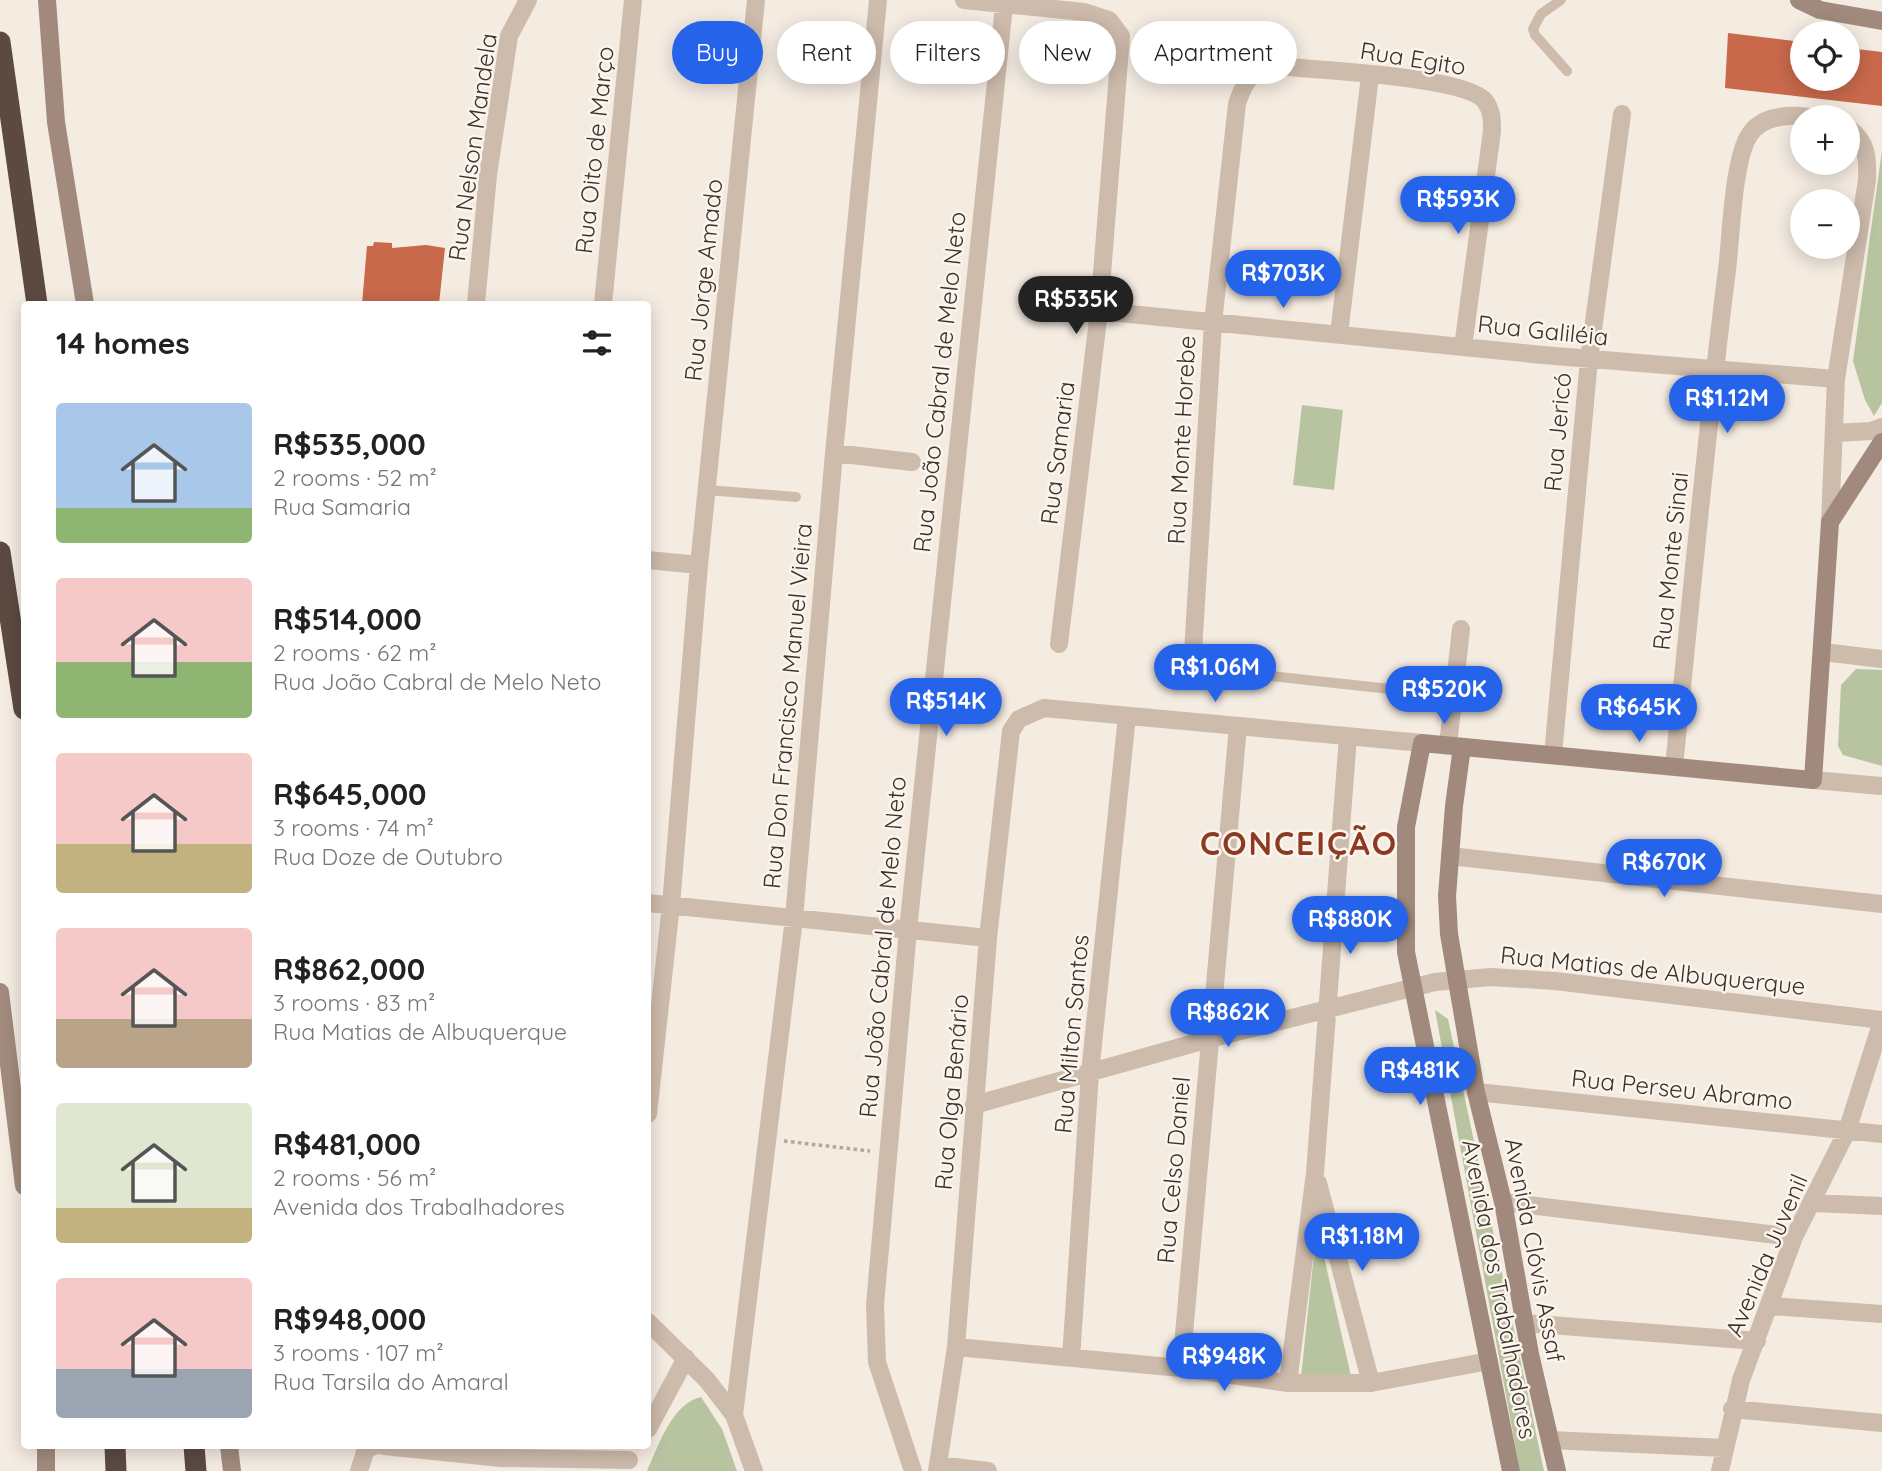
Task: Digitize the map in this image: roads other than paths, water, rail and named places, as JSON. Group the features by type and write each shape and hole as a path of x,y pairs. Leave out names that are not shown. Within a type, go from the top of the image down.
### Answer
{"highway":[{"path":"0,42 37,301"},
{"path":"0,552 21,689"},
{"path":"115,1449 116,1471"},
{"path":"194,1449 196,1471"}],"street":[{"path":"47,0 56,122 85,301"},
{"name":"Rua Nelson Mandela","path":"476,301 488,175 509,36 528,0"},
{"name":"Rua Oito de Março","path":"603,301 633,0"},
{"name":"Rua Jorge Amado","path":"651,1087 671,905 699,565 756,0"},
{"name":"Rua Don Francisco Manuel Vieira","path":"734,1415 794,918 834,453 878,0"},
{"path":"964,0 1004,5 1079,6"},
{"path":"1800,0 1820,10 1882,21"},
{"name":"Rua João Cabral de Melo Neto","path":"913,1471 877,1362 875,1305 908,930 1004,5"},
{"name":"Rua Samaria","path":"1059,644 1099,311 1121,65 1121,36 1109,20 1079,6"},
{"name":"Rua Egito","path":"1297,68 1457,86 1484,100 1493,115 1492,131"},
{"path":"1339,334 1370,76"},
{"name":"Rua Monte Horebe","path":"1193,652 1213,323 1237,104 1244,84"},
{"name":"Rua Jericó","path":"1553,755 1589,359 1622,114"},
{"name":"Rua Monte Sinai","path":"1674,766 1714,370 1743,152 1750,134 1764,121 1790,117"},
{"name":"Rua Galiléia","path":"1492,131 1463,346 1836,379"},
{"path":"1813,780 1823,652 1836,379 1867,180 1868,158 1860,143"},
{"path":"1099,311 1463,346"},
{"path":"1835,433 1871,431 1882,427"},
{"path":"1830,522 1882,442"},
{"path":"834,453 912,462"},
{"path":"651,560 699,565"},
{"path":"1455,746 1461,629"},
{"path":"1823,652 1882,659"},
{"name":"Rua Olga Benário","path":"938,1468 956,1347 988,938 1011,732 1019,719 1044,708 1127,716"},
{"path":"1127,716 1882,786"},
{"name":"Rua Milton Santos","path":"1071,1357 1090,1073 1127,716"},
{"name":"Rua Celso Daniel","path":"1181,1368 1238,726"},
{"path":"1288,1382 1315,1173 1348,736"},
{"name":"Avenida dos Trabalhadores","path":"1422,743 1410,798 1404,858 1406,952 1436,1088 1511,1471"},
{"name":"Avenida Clóvis Assaf","path":"1455,746 1447,896 1455,980 1476,1093 1503,1202 1524,1323 1556,1471"},
{"path":"1450,856 1882,904"},
{"path":"651,904 988,938"},
{"name":"Rua Matias de Albuquerque","path":"974,1105 1412,985 1455,980 1491,977 1555,981 1882,1021"},
{"path":"0,992 21,1162"},
{"name":"Avenida Juvenil","path":"1720,1471 1732,1409 1794,1237 1847,1130 1882,1021"},
{"name":"Rua Perseu Abramo","path":"1476,1093 1882,1134"},
{"path":"1315,1173 1371,1383"},
{"path":"1503,1202 1794,1237"},
{"path":"1813,1203 1882,1206"},
{"path":"1770,1306 1882,1314"},
{"path":"1524,1323 1757,1341"},
{"path":"651,1325 686,1358 734,1415 754,1471"},
{"path":"956,1347 1181,1368 1288,1382 1371,1383 1489,1361"},
{"path":"651,1423 686,1358"},
{"path":"1732,1409 1882,1423"},
{"path":"1550,1440 1724,1448"},
{"path":"46,1449 46,1471"},
{"path":"229,1449 232,1471"},
{"path":"359,1466 366,1449"},
{"path":"404,1449 531,1471"},
{"path":"490,1462 630,1459"},
{"path":"938,1468 988,1471"}],"lane":[{"path":"1560,0 1541,14 1533,29 1535,36 1567,72"},
{"path":"707,490 796,498"},
{"path":"1270,677 1390,689"}],"district":[{"name":"CONCEIÇÃO","path":"1299,843"}]}
